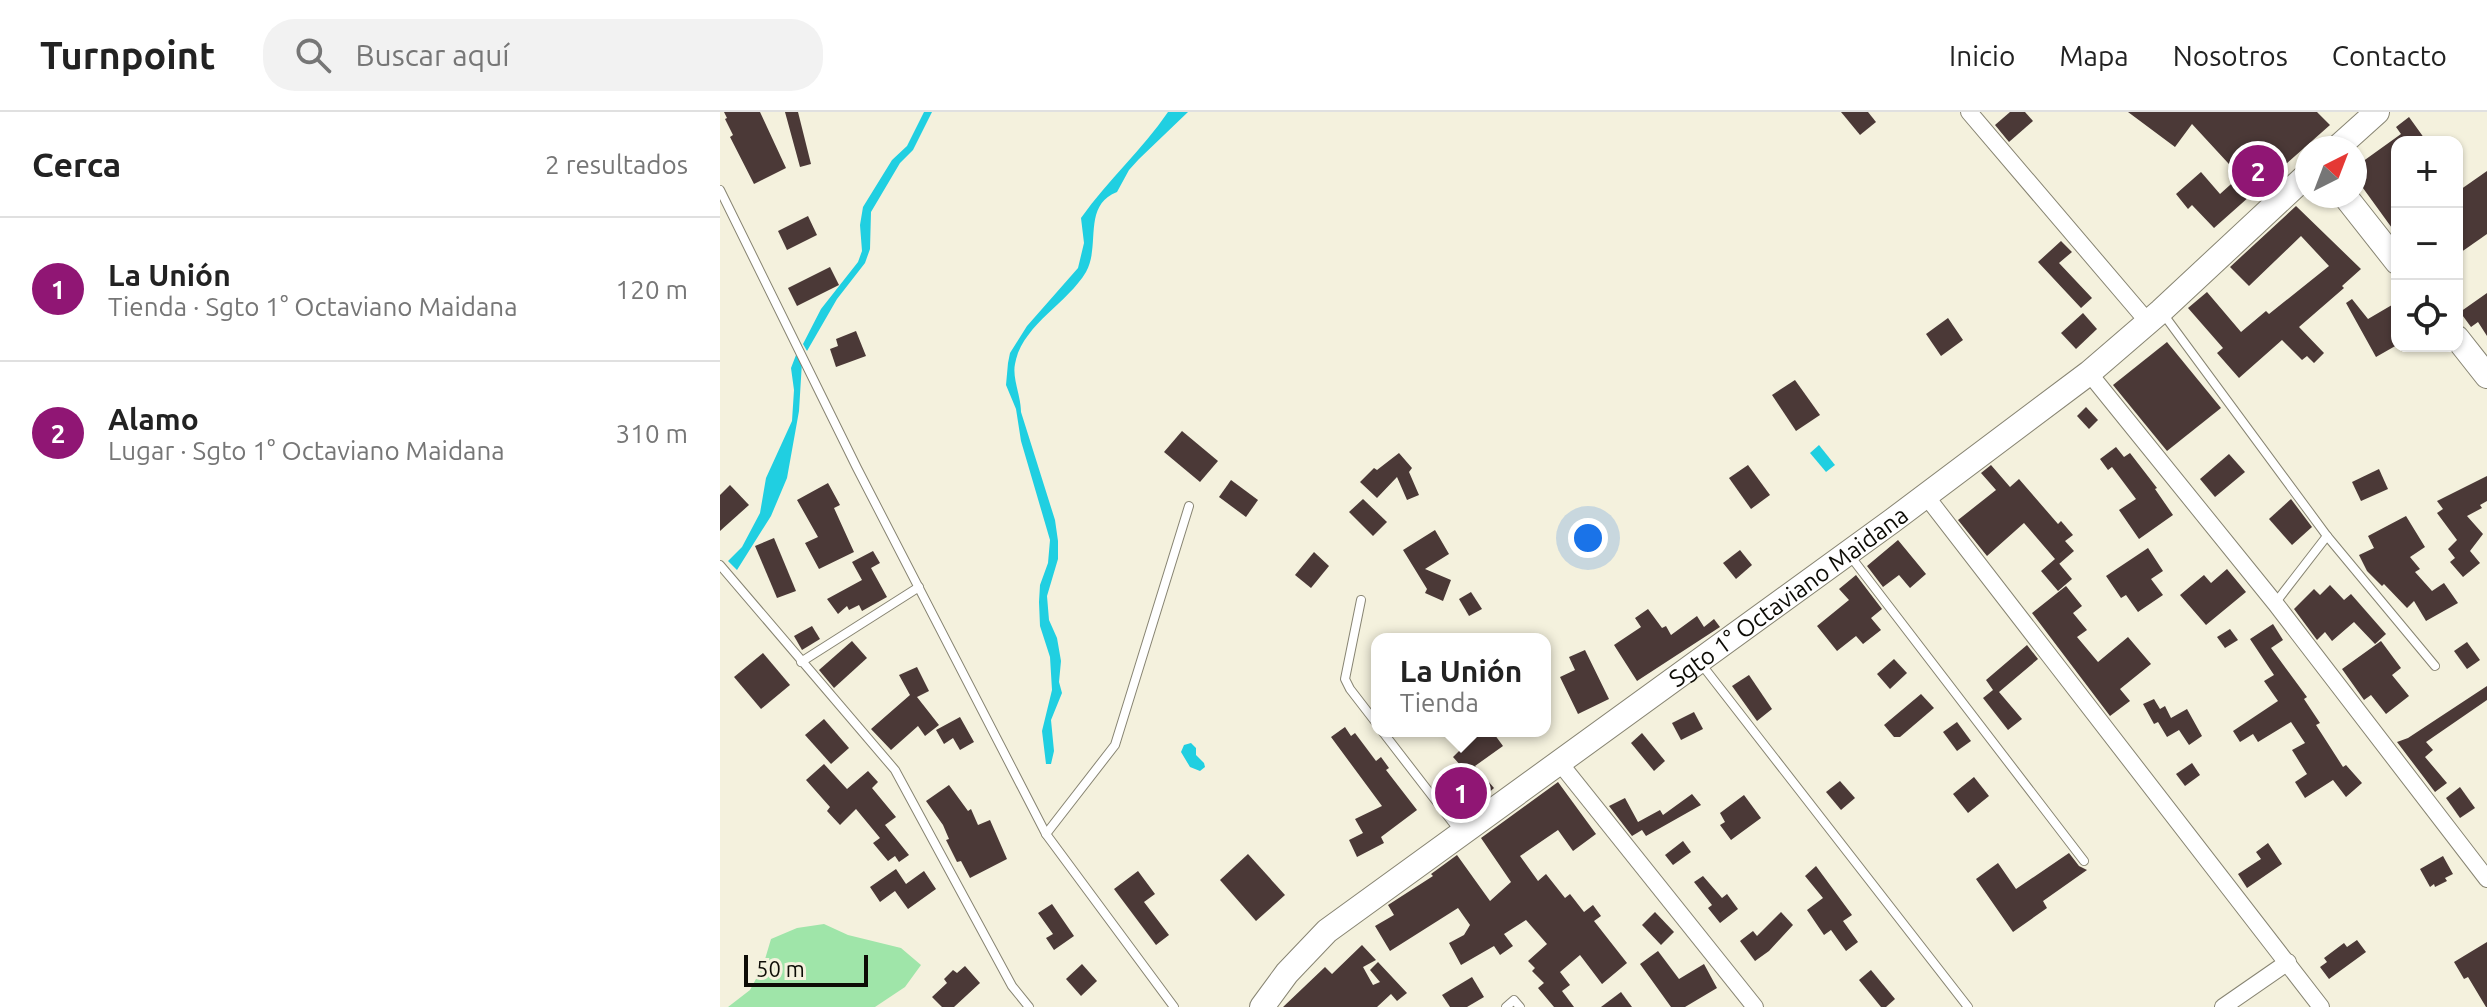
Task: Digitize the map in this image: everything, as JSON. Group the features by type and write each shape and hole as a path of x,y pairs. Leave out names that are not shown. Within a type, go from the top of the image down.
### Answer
{"main road":[{"path":"2350,136 2377,112"},
{"name":"Sgto 1° Octaviano Maidana","path":"1262,1007 1287,973 1327,931 1926,496 2089,373 2295,186"},
{"path":"2354,208 2391,254"},
{"path":"2463,346 2487,376"}],"street":[{"path":"1969,112 2154,317"},
{"path":"2089,373 2275,603 2487,879"},
{"path":"1926,496 2321,1007"},
{"path":"1559,762 1755,1007"},
{"path":"2223,1007 2288,962"}],"lane":[{"path":"720,190 1046,834 1174,1007"},
{"path":"2154,317 2327,536 2435,666"},
{"path":"1046,834 1115,745 1189,506"},
{"path":"2275,603 2327,536"},
{"path":"1848,553 2084,861"},
{"path":"720,565 895,770 1012,986 1029,1007"},
{"path":"801,662 919,587"},
{"path":"1361,600 1345,679 1371,716"},
{"path":"1699,661 1968,1007"},
{"path":"1387,737 1461,833"},
{"path":"1506,1007 1514,1000 1520,1007"}],"green space":[{"path":"824,924 848,935 901,948 921,965 905,987 875,1007 728,1007 750,990 763,966 771,939 797,928"}],"water":[{"path":"924,112 932,112 913,150 900,163 871,212 870,249 865,263 837,299 807,351 803,344 821,309 858,262 862,251 860,225 863,207 892,160 907,146"},
{"path":"1168,112 1188,112 1129,170 1117,192 1106,198 1096,216 1086,272 1026,338 1015,364 1021,412 1055,520 1058,541 1058,559 1047,596 1049,620 1057,638 1061,661 1059,682 1062,693 1051,720 1054,751 1051,764 1046,764 1042,731 1052,690 1050,657 1040,626 1039,602 1050,540 1021,441 1016,409 1006,385 1008,363 1010,353 1027,326 1078,268 1084,243 1081,218"},
{"path":"796,355 802,362 799,411 787,478 771,516 737,570 728,561 742,547 760,513 766,478 792,421 794,390 791,368"},
{"path":"1819,445 1835,465 1826,472 1810,453"},
{"path":"1191,743 1204,763 1205,767 1200,771 1190,767 1181,752 1184,745"}],"building":[{"path":"724,112 760,112 786,168 754,184 730,137 733,135"},
{"path":"785,112 798,112 811,164 800,167"},
{"path":"1841,112 1868,112 1876,122 1860,135"},
{"path":"2010,112 2025,112 2033,121 2009,142 1995,125"},
{"path":"2128,112 2317,112 2330,125 2318,136 2295,136 2295,156 2214,228 2192,205 2188,209 2176,194 2201,172 2220,194 2240,176 2192,124 2175,147"},
{"path":"2409,117 2423,136 2398,136 2401,134 2396,127"},
{"path":"2391,141 2391,227 2367,194 2367,158"},
{"path":"2487,171 2487,234 2463,251 2463,208 2463,188"},
{"path":"2295,207 2361,269 2299,327 2324,353 2314,363 2307,356 2302,360 2282,340 2239,378 2217,353 2223,348 2188,308 2207,292 2241,332 2266,311 2269,314 2329,266 2301,236 2249,286 2230,267"},
{"path":"808,216 817,235 787,250 778,231"},
{"path":"2061,241 2072,252 2059,263 2092,298 2081,308 2038,262"},
{"path":"830,267 839,285 797,306 788,288"},
{"path":"2487,293 2487,336 2478,322 2471,327 2463,316 2463,310"},
{"path":"2352,299 2368,319 2391,306 2391,348 2376,357 2346,303"},
{"path":"2083,313 2097,329 2076,349 2061,333"},
{"path":"1948,318 1963,340 1941,356 1926,334"},
{"path":"856,331 866,356 836,367 830,349 838,346 836,339"},
{"path":"2167,342 2221,408 2167,451 2113,385"},
{"path":"1795,380 1820,415 1796,431 1772,395"},
{"path":"2086,407 2098,420 2089,429 2077,416"},
{"path":"1182,431 1218,461 1200,482 1164,452"},
{"path":"2116,447 2124,457 2130,453 2173,515 2139,539 2119,510 2136,499 2112,467 2108,470 2100,459"},
{"path":"1399,453 1412,468 1409,472 1419,495 1407,500 1397,477 1377,498 1360,482 1374,468 1377,470"},
{"path":"2229,454 2245,472 2215,497 2200,479"},
{"path":"1748,465 1770,495 1751,509 1729,478"},
{"path":"1991,465 2010,487 2019,479 2058,524 2061,521 2073,535 2065,541 2074,551 2059,564 2072,579 2058,591 2041,571 2055,559 2024,523 1987,556 1958,520 1996,490 1981,473"},
{"path":"2379,469 2388,489 2361,501 2352,482"},
{"path":"2487,476 2487,501 2480,505 2482,508 2467,516 2483,534 2470,551 2480,563 2463,577 2450,562 2455,558 2448,549 2457,540 2437,513 2443,509 2437,501"},
{"path":"1231,480 1258,500 1246,517 1219,497"},
{"path":"828,483 840,505 834,508 854,552 819,569 805,543 818,537 797,500"},
{"path":"730,485 749,505 720,531 720,495"},
{"path":"1363,499 1387,522 1373,536 1349,512"},
{"path":"2291,499 2312,527 2292,545 2269,519"},
{"path":"2406,516 2425,547 2410,557 2420,569 2415,572 2432,591 2444,583 2458,603 2426,621 2414,601 2407,608 2384,584 2382,586 2367,571 2359,555 2374,548 2368,536"},
{"path":"1435,530 1449,554 1425,569 1451,580 1443,601 1425,593 1427,589 1403,550"},
{"path":"774,538 796,591 777,598 755,546"},
{"path":"1898,540 1926,574 1910,588 1899,575 1883,587 1867,566"},
{"path":"2148,548 2163,571 2151,579 2163,595 2138,612 2126,595 2121,598 2106,576"},
{"path":"1740,550 1752,565 1736,579 1723,563"},
{"path":"873,551 880,563 871,568 887,597 862,611 859,605 849,610 847,606 838,614 827,599 862,580 852,562"},
{"path":"1314,552 1329,566 1311,588 1295,575"},
{"path":"2227,569 2246,592 2206,625 2180,595 2204,575 2211,583"},
{"path":"1856,575 1882,609 1871,618 1881,630 1863,644 1856,636 1837,651 1817,626 1849,600 1839,589"},
{"path":"2330,585 2344,600 2351,594 2386,634 2375,644 2354,622 2332,641 2325,632 2317,640 2294,609 2314,589 2320,595"},
{"path":"2066,586 2082,606 2073,613 2087,630 2077,637 2098,662 2128,637 2151,664 2120,689 2130,701 2110,716 2032,613"},
{"path":"1471,592 1482,609 1469,616 1459,599"},
{"path":"1648,609 1671,635 1697,616 1704,627 1714,619 1720,627 1637,681 1614,645 1641,627 1635,618"},
{"path":"2273,624 2283,640 2271,648 2307,697 2304,699 2320,723 2316,725 2343,767 2346,765 2362,783 2346,797 2333,780 2305,798 2295,782 2307,774 2292,750 2305,743 2291,722 2258,742 2253,734 2240,742 2233,731 2278,701 2264,681 2274,675 2250,639"},
{"path":"812,626 820,639 802,650 794,636"},
{"path":"2230,629 2238,640 2225,648 2217,637"},
{"path":"852,641 867,658 834,688 819,670"},
{"path":"2381,641 2401,668 2392,675 2409,696 2386,714 2371,695 2364,700 2342,669"},
{"path":"2467,642 2480,660 2467,669 2454,651"},
{"path":"2027,645 2038,659 1999,692 2022,719 2008,730 1983,698 1993,690 1986,680"},
{"path":"1585,650 1609,699 1578,714 1560,677 1575,670 1569,657"},
{"path":"763,653 790,685 761,709 734,677"},
{"path":"1894,659 1907,673 1890,689 1877,674"},
{"path":"917,667 929,691 917,697 939,725 925,736 918,726 891,750 871,729 910,695 899,675"},
{"path":"1749,675 1772,709 1757,721 1732,686"},
{"path":"2487,686 2487,700 2426,742 2433,750 2425,757 2447,783 2435,792 2397,742 2408,738"},
{"path":"1921,694 1934,708 1900,737 1894,737 1884,725"},
{"path":"2154,699 2160,709 2165,706 2171,718 2187,709 2202,736 2189,745 2179,730 2167,737 2158,722 2154,724 2143,704"},
{"path":"1694,712 1703,729 1681,740 1672,723"},
{"path":"960,717 974,742 960,750 953,738 944,744 936,730"},
{"path":"824,719 849,748 831,764 805,735"},
{"path":"1957,722 1971,741 1957,751 1943,732"},
{"path":"1345,727 1351,736 1355,733 1376,761 1381,757 1389,768 1386,770 1417,810 1381,837 1384,843 1357,857 1349,840 1363,833 1355,819 1382,806 1331,737"},
{"path":"1642,733 1665,761 1654,771 1631,743"},
{"path":"1459,737 1496,737 1503,746 1475,766 1494,788 1483,798 1476,789 1461,800 1445,781 1462,767 1453,757 1465,745"},
{"path":"2192,763 2200,775 2185,786 2176,774"},
{"path":"824,764 847,789 868,771 878,782 872,788 896,817 885,825 909,855 899,862 895,856 888,861 873,843 880,838 856,809 840,825 827,811 830,807 806,780"},
{"path":"1974,777 1989,796 1968,813 1953,794"},
{"path":"1840,781 1855,798 1841,810 1826,792"},
{"path":"1558,782 1596,834 1573,851 1558,830 1520,856 1538,881 1546,874 1565,898 1570,894 1584,912 1593,905 1601,916 1594,921 1627,963 1602,984 1580,955 1560,972 1570,985 1562,991 1574,1007 1554,1007 1538,988 1544,983 1532,971 1535,968 1528,961 1547,944 1526,920 1504,934 1513,946 1500,955 1494,946 1461,965 1449,943 1464,935 1470,925 1458,908 1390,951 1375,926 1394,915 1388,905 1433,876 1431,874 1457,855 1490,901 1511,882 1481,838"},
{"path":"949,785 968,811 971,809 978,825 990,820 1007,859 970,878 961,861 957,862 946,840 949,839 943,825 926,801"},
{"path":"2460,787 2475,808 2460,818 2446,798"},
{"path":"1692,794 1701,805 1646,836 1642,830 1632,836 1609,806 1625,798 1638,822 1660,810 1663,815"},
{"path":"1744,795 1761,818 1731,840 1720,825 1725,822 1720,813"},
{"path":"1683,841 1691,852 1673,865 1665,855"},
{"path":"2268,843 2282,864 2247,888 2238,874 2261,859 2256,852"},
{"path":"2069,853 2079,866 2087,870 2043,901 2047,908 2013,932 1976,879 1998,863 2016,889"},
{"path":"1248,854 1285,895 1256,921 1220,880"},
{"path":"2443,856 2453,874 2445,878 2447,881 2430,887 2420,869"},
{"path":"1816,866 1852,915 1843,921 1858,942 1846,951 1831,930 1824,935 1807,910 1823,898 1805,876"},
{"path":"896,869 906,884 924,871 936,889 908,909 895,891 880,902 870,887"},
{"path":"1138,871 1155,894 1144,902 1169,935 1156,945 1114,889"},
{"path":"1703,876 1722,898 1727,894 1738,909 1720,923 1708,908 1712,905 1694,882"},
{"path":"1052,904 1074,936 1054,950 1046,938 1053,934 1038,913"},
{"path":"1655,912 1674,932 1661,945 1642,925"},
{"path":"1781,912 1793,925 1755,961 1740,941 1753,931 1757,936"},
{"path":"2357,940 2366,952 2329,979 2320,967 2327,962 2324,958 2344,943 2347,947"},
{"path":"2487,942 2486,1007 2468,977 2464,979 2454,962"},
{"path":"1362,945 1376,960 1363,967 1373,985 1380,982 1370,970 1378,962 1407,993 1397,1001 1391,994 1377,1007 1283,1007 1325,967 1332,974"},
{"path":"1658,951 1679,979 1704,964 1717,988 1685,1007 1671,1007 1640,964"},
{"path":"1082,964 1097,981 1081,996 1066,979"},
{"path":"965,966 980,983 954,1007 942,1007 932,997 947,983 944,979 953,970 957,973"},
{"path":"1871,970 1895,999 1886,1007 1881,1007 1859,980"},
{"path":"1472,977 1484,997 1467,1007 1450,1007 1442,995"},
{"path":"1621,992 1632,1007 1601,1007"}],"place":[{"name":"Alamo","path":"2258,171"},
{"name":"La Unión","path":"1461,793"}]}
